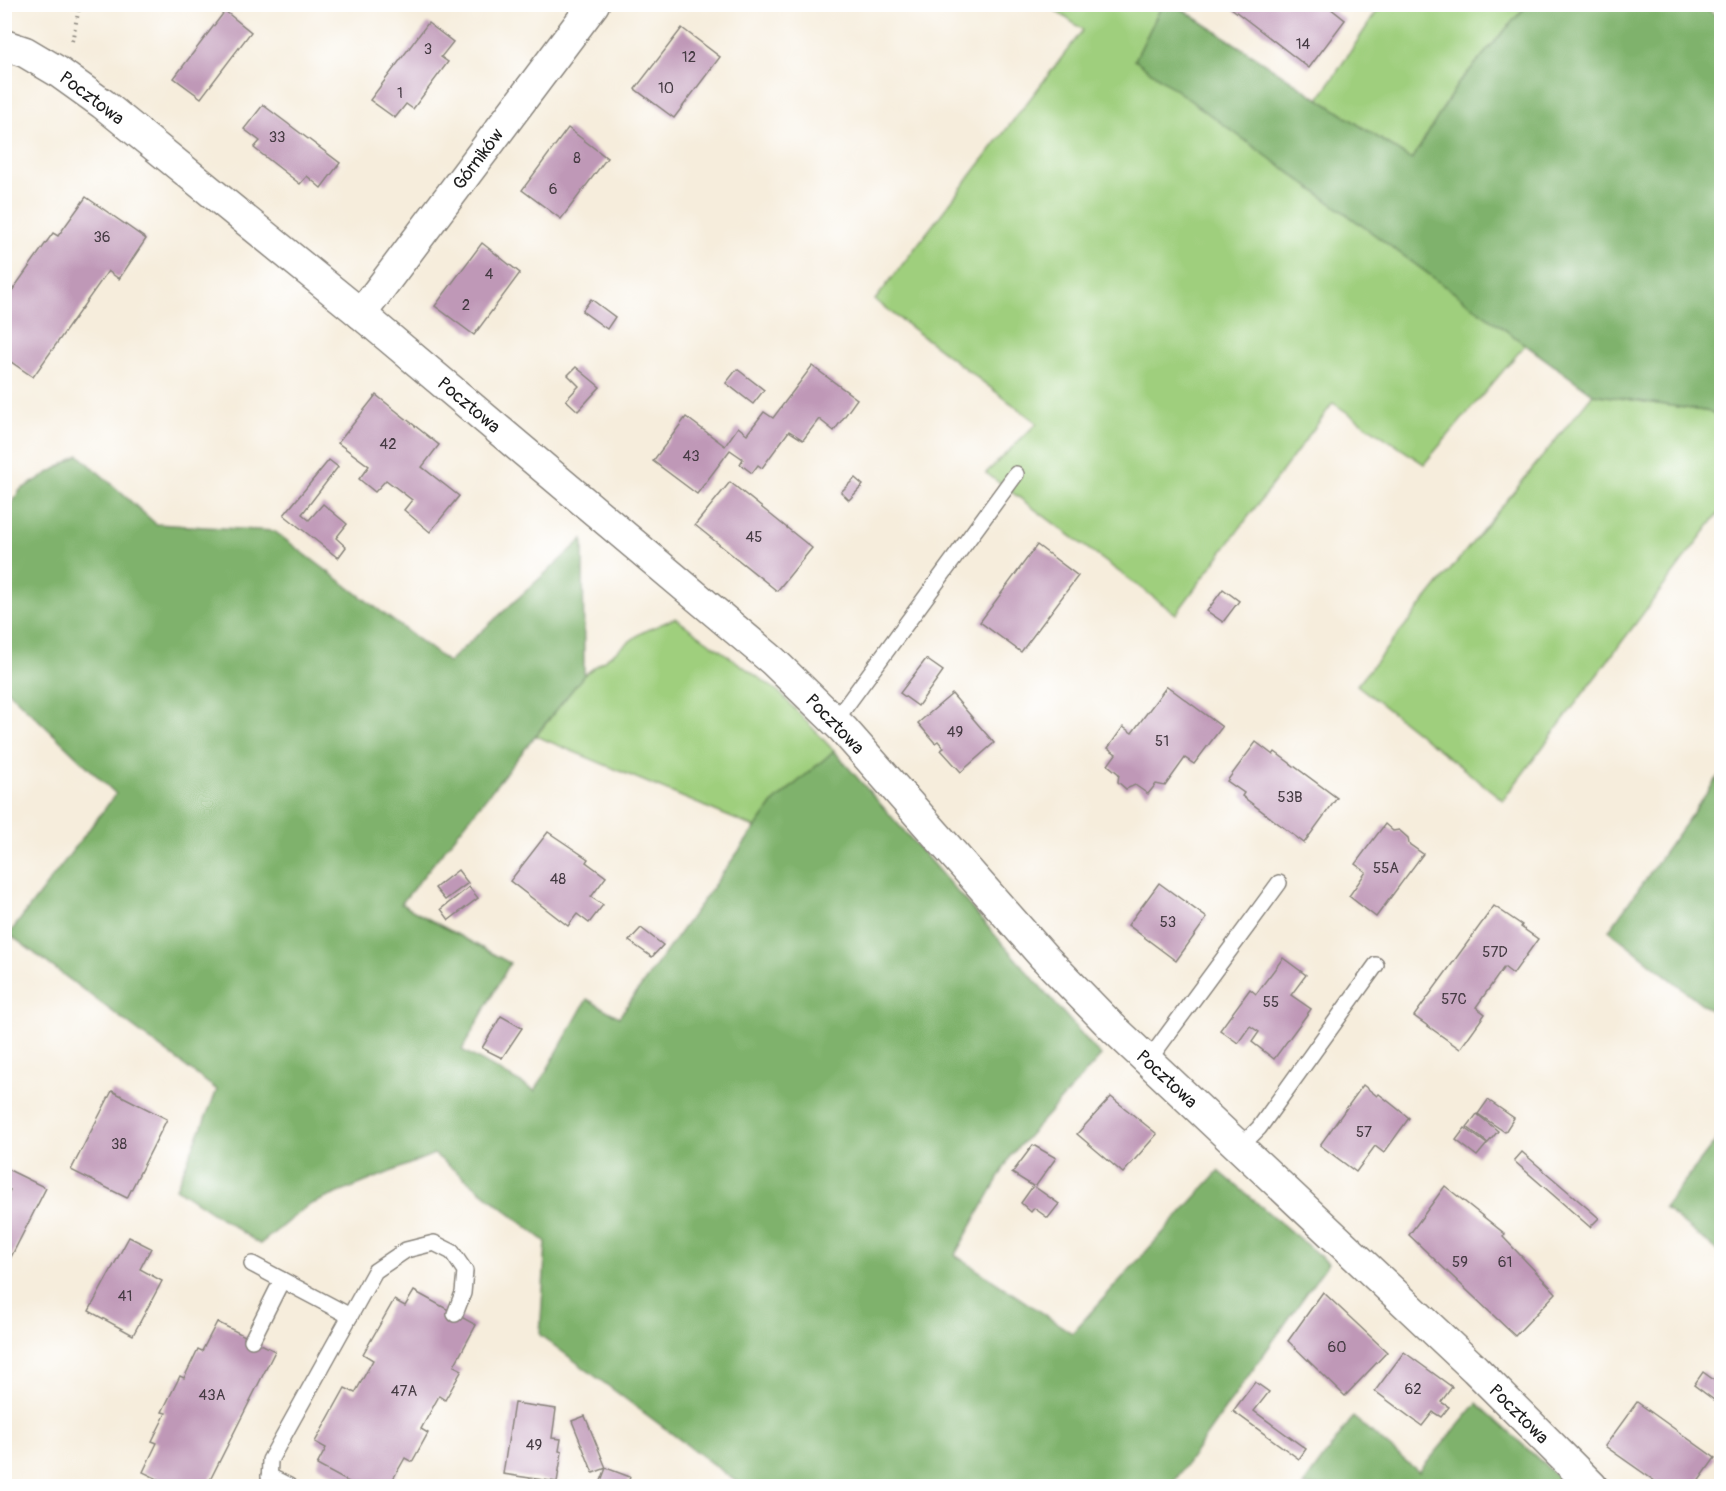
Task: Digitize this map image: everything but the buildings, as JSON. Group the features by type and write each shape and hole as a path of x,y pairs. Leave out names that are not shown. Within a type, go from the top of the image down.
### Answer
{"street":[{"name":"Górników","path":"361,314 594,4"},
{"name":"Pocztowa","path":"4,45 25,52 57,71 103,104 361,314 774,661 835,721 1044,957 1148,1061 1475,1369 1592,1486"}],"lane":[{"path":"835,721 1016,474"},
{"path":"1148,1061 1279,883"},
{"path":"1240,1147 1259,1128 1376,965"},
{"path":"289,1486 269,1481 270,1460 375,1271 406,1250 434,1243 452,1252 465,1270 463,1293 455,1314"},
{"path":"252,1264 350,1316"},
{"path":"252,1340 282,1280"}],"path":[{"path":"72,41 80,4"}],"green space":[{"path":"1048,5 1162,5 1135,60 1526,344 1424,464 1333,403 1176,614 986,473 1037,423 875,300 1083,30"},
{"path":"1162,5 1176,5 1412,160 1457,85 1527,5 1702,5 1722,20 1721,418 1711,412 1593,394 1135,60"},
{"path":"1381,5 1527,5 1457,85 1412,160 1319,99"},
{"path":"1593,394 1711,412 1721,418 1721,510 1503,800 1357,685"},
{"path":"79,455 156,524 274,531 448,662 583,539 584,675 401,904 510,963 462,1050 535,1091 587,999 619,1017 774,802 834,751 1101,1056 1012,1154 955,1255 1072,1333 1219,1171 1328,1263 1171,1486 742,1486 540,1335 546,1242 434,1154 307,1206 260,1244 176,1188 217,1090 9,934 116,794 5,688 5,515 20,490"},
{"path":"675,618 779,692 834,751 774,802 756,828 536,736 584,675 641,633"},
{"path":"1721,773 1722,1019 1609,930"},
{"path":"1721,1134 1721,1254 1664,1208"},
{"path":"1477,1403 1568,1486 1303,1486 1353,1417 1419,1472"}]}
